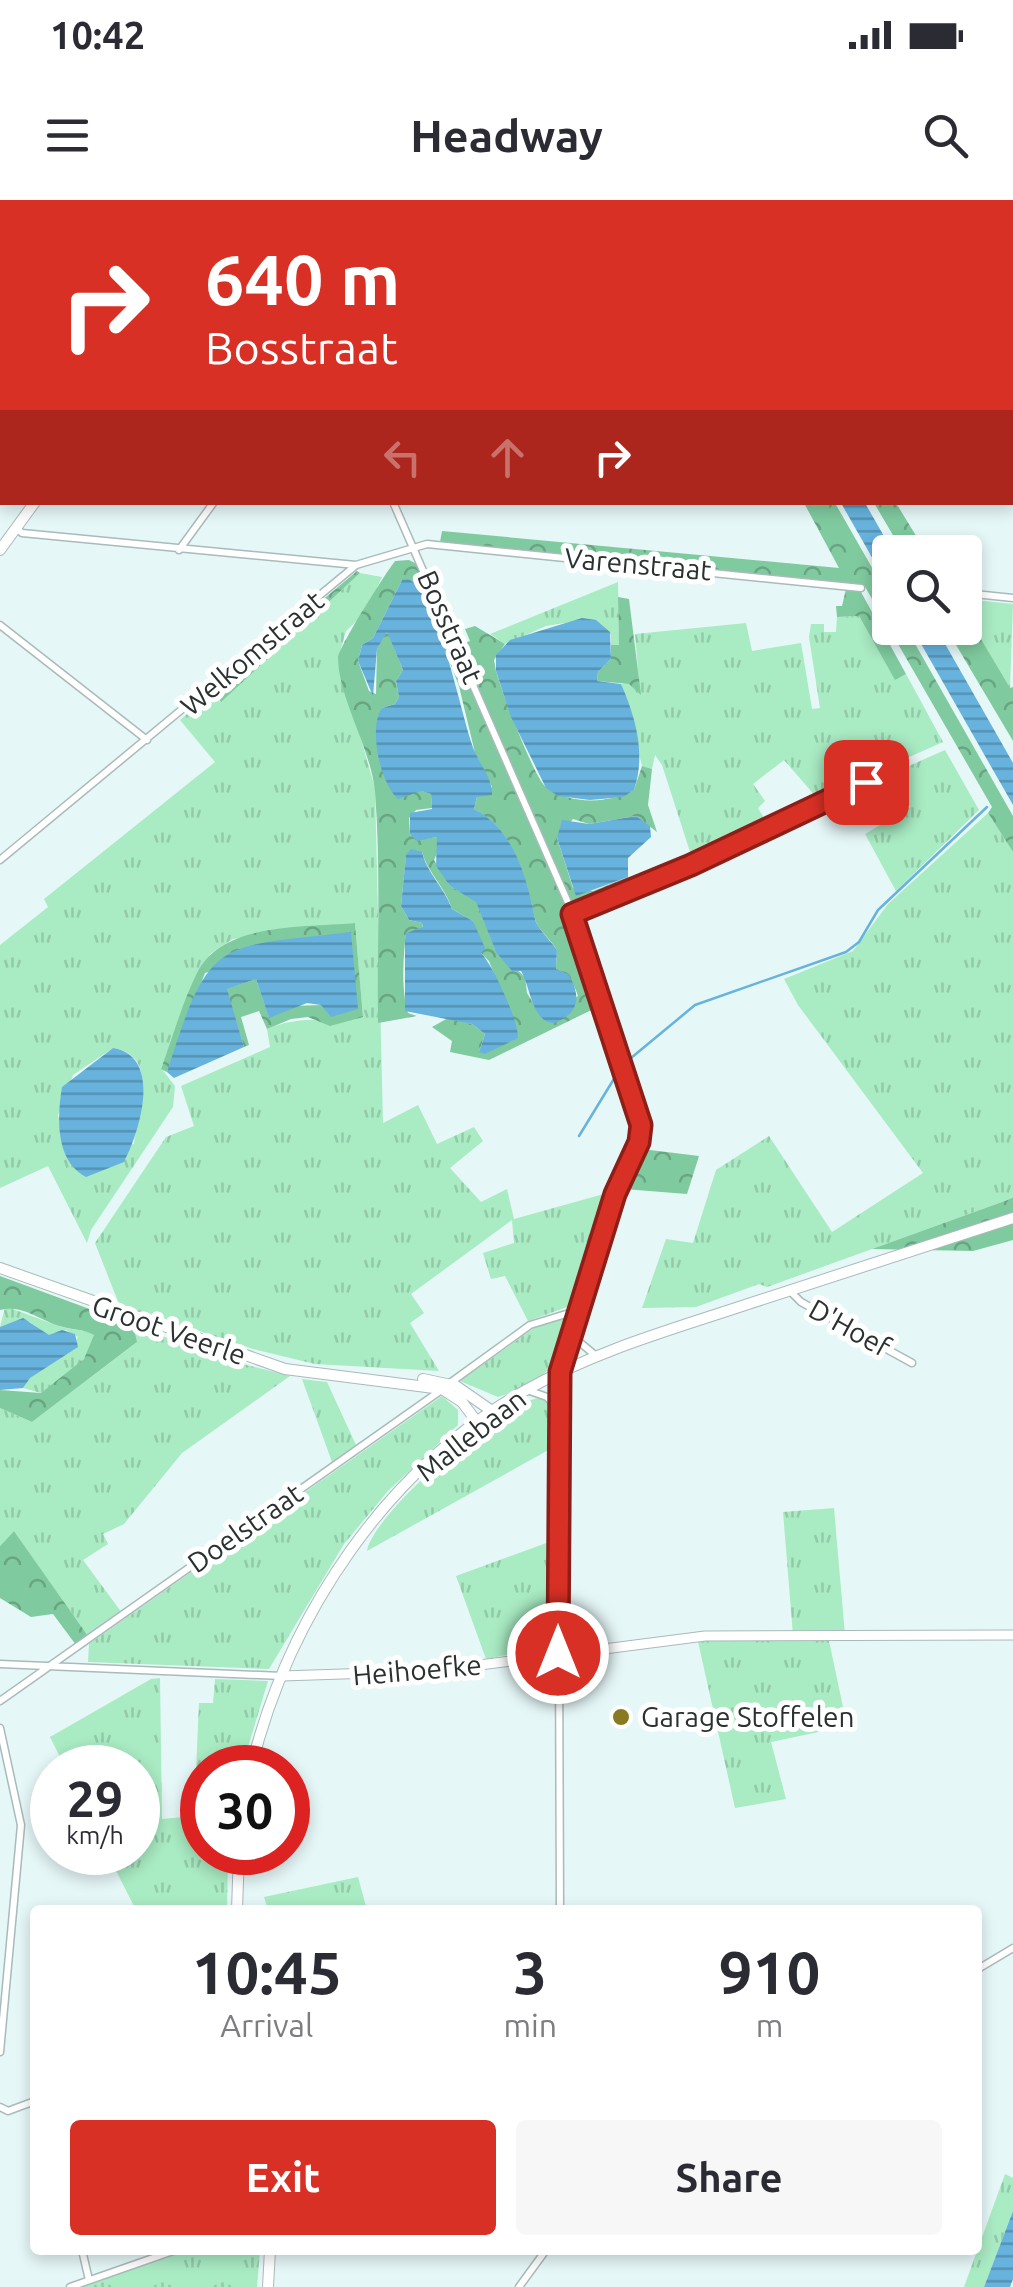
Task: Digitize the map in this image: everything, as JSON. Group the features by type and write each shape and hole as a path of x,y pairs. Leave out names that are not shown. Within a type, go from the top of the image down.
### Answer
{"main road":[{"path":"0,550 32,505"},
{"name":"Mallebaan","path":"259,1745 282,1676 313,1609 352,1546 424,1468 492,1410 596,1355 1013,1218"},
{"name":"Groot Veerle","path":"0,1268 285,1369 446,1386 492,1410"},
{"path":"446,1386 477,1422"},
{"path":"236,1905 238,1875"},
{"path":"268,2287 270,2255"}],"street":[{"path":"178,550 212,505"},
{"path":"394,505 415,548"},
{"name":"Bosstraat","path":"16,528 22,533 178,550 356,565 415,548 572,914 641,1125 639,1142 615,1194 560,1372 560,1905"},
{"name":"Varenstraat","path":"415,548 427,544 861,588"},
{"name":"Welkomstraat","path":"0,860 356,565"},
{"path":"982,595 1013,598"},
{"path":"0,625 147,740"},
{"path":"572,914 691,865 866,782"},
{"name":"D'Hoef","path":"790,1291 801,1302 912,1362"},
{"name":"Doelstraat","path":"0,1701 530,1325 578,1310"},
{"path":"572,1335 596,1355"},
{"path":"526,1390 547,1397 559,1410"},
{"name":"Heihoefke","path":"0,1664 282,1676 434,1672 558,1653 730,1635 1013,1635"},
{"path":"0,1728 22,1825 0,2052"},
{"path":"982,1967 1013,1948"},
{"path":"0,2107 8,2111 30,2103"},
{"path":"83,2255 89,2280"},
{"path":"70,2287 162,2255"},
{"path":"519,2287 542,2255"}],"green space":[{"path":"805,505 836,505 872,568 872,599 864,585 440,542 442,531 839,568"},
{"path":"875,505 897,505 916,535 893,535"},
{"path":"395,561 417,564 455,646 470,641 465,629 475,626 505,644 494,660 496,671 526,751 545,786 565,797 601,800 634,790 642,766 652,769 648,805 657,832 636,816 589,824 573,819 557,838 573,888 593,891 628,877 634,894 581,917 610,1001 489,1060 450,1052 452,1041 432,1027 448,1018 472,1024 485,1034 479,1052 508,1010 489,961 481,953 473,921 452,909 422,852 406,856 401,906 409,920 422,923 423,928 406,933 404,953 406,1004 408,1013 417,1016 378,1023 375,792 338,658","holes":["402,580 422,591 459,686 475,753 492,787 477,797 474,809 488,818 509,843 523,872 536,922 557,950 556,969 572,983 578,996 543,1019 527,993 525,977 495,949 476,901 450,886 434,860 440,847 437,837 417,840 410,834 409,818 416,810 432,808 431,794 387,780 376,735 382,708 395,704 399,697 396,681 403,670 387,631 377,649 376,694 369,691 358,661 362,645 373,638"]},
{"path":"357,571 360,573 221,702 213,692"},
{"path":"360,573 382,577 365,613 346,631 338,659 375,788 383,1123 418,1105 437,1144 474,1127 483,1141 450,1168 481,1202 507,1189 514,1219 611,1192 573,1305 528,1321 505,1276 491,1279 483,1253 514,1243 512,1220 411,1294 424,1313 410,1323 439,1371 315,1364 253,1349 119,1304 95,1243 166,1137 194,1126 181,1086 270,1047 267,1029 303,1020 363,1017 355,923 233,939 210,954 161,1068 175,1086 173,1107 91,1230 87,1243 48,1166 0,1188 0,945 48,907 44,899 215,762 180,720 213,692 220,702","holes":["113,1048 128,1053 142,1073 143,1087 134,1144 67,1158 58,1115 73,1075"]},
{"path":"618,582 619,646 611,645 611,635 590,619 546,626 505,644 490,634"},
{"path":"846,589 861,592 872,612 872,639 859,616 837,617 836,606 842,606"},
{"path":"618,597 629,599 641,695 629,684 597,681 598,672 611,659 611,645 619,645"},
{"path":"982,601 1013,604 1010,689 982,641"},
{"path":"859,616 872,645 895,679 906,674 943,742 817,798 784,760 753,784 765,801 758,808 765,820 692,858 662,765 655,755 652,769 642,766 621,684 629,684 640,693 635,634 746,623 752,651 801,643 812,709 820,708 809,637 811,624 824,624 824,632 836,632 837,617"},
{"path":"982,641 1010,688 1013,687 1013,741 956,645 982,645"},
{"path":"875,645 890,645 906,674 895,680"},
{"path":"899,645 916,645 1013,816 1013,852 988,813 992,807"},
{"path":"945,750 979,810 896,891 865,834 910,807 895,772"},
{"path":"988,813 1013,852 1013,1198 767,1287 759,1284 696,1307 642,1308 666,1239 693,1243 716,1170 769,1136 832,1232 923,1173 798,1005 784,979 853,951 888,904"},
{"path":"355,923 363,1017 330,1026 308,1017 291,1019 267,1029 259,1011 241,1017 249,1045 244,1047 226,989 256,979 269,1017 291,1006 321,1005 350,932 205,973 167,1072 161,1069 192,984 209,956 226,944 267,930"},
{"path":"642,1149 699,1156 687,1194 624,1189"},
{"path":"1013,1198 1013,1240 973,1251 872,1249"},
{"path":"0,1276 133,1325 137,1342 32,1422 0,1408 0,1390 41,1393 84,1359 94,1335 55,1325 25,1311 0,1310"},
{"path":"5,1307 94,1334 88,1353 41,1393 23,1388 35,1374 66,1353 78,1337 66,1330 49,1336 30,1322 0,1327"},
{"path":"573,1315 563,1346 541,1377 498,1397 460,1381 534,1328"},
{"path":"133,1325 227,1360 290,1376 182,1453 124,1524 103,1534 108,1544 83,1560 122,1613 88,1636 14,1531 0,1546 0,1408 32,1422 136,1343"},
{"path":"302,1379 327,1382 356,1445 332,1462"},
{"path":"442,1396 458,1410 458,1425 388,1491 344,1544 269,1669 88,1662 89,1644"},
{"path":"538,1398 550,1403 552,1448 367,1551 391,1512 440,1463 496,1420"},
{"path":"834,1508 845,1635 828,1636 847,1726 771,1742 786,1799 735,1808 697,1637 793,1635 783,1512"},
{"path":"14,1531 88,1636 76,1645 53,1614 31,1617 0,1598 0,1546"},
{"path":"552,1541 553,1646 486,1659 456,1576"},
{"path":"160,1678 162,1819 180,1817 180,1875 228,1875 227,1905 133,1905 118,1875 160,1875 160,1745 54,1745 50,1737 151,1679"},
{"path":"215,1679 268,1681 249,1745 197,1745 199,1703 213,1703"},
{"path":"358,1877 366,1905 266,1905 264,1897"},
{"path":"1005,2174 1013,2178 1013,2211 984,2287 964,2287 976,2255 982,2255 982,2237"},
{"path":"174,2255 260,2255 257,2287 82,2287"}],"water":[{"path":"842,505 866,505 883,535 872,535 872,557"},
{"path":"408,579 430,607 469,736 491,784 492,795 477,797 474,809 500,829 509,842 523,872 536,922 557,950 556,969 568,974 575,990 573,1009 554,1023 536,1010 521,971 512,971 496,952 476,902 450,886 436,866 437,837 417,841 410,834 410,813 432,809 431,794 421,791 398,799 381,768 376,741 378,717 382,708 395,704 399,697 396,681 403,670 387,632 377,649 373,696 358,661 362,645 373,638 402,580"},
{"path":"582,618 596,620 610,632 611,659 598,672 597,681 621,684 635,723 638,777 634,790 623,797 590,800 558,796 546,788 511,717 496,671 496,655 510,640"},
{"path":"922,645 946,645 1013,763 1013,805"},
{"path":"636,816 650,826 651,837 628,858 628,877 576,896 557,838 562,820 589,824"},
{"path":"411,849 422,852 452,909 473,921 485,948 481,953 510,1007 518,1038 485,1054 479,1052 485,1034 472,1024 405,1011 406,933 423,927 422,923 409,920 401,906 406,855"},
{"path":"351,932 358,1009 331,1017 321,1005 307,1003 269,1018 256,979 227,989 244,1047 174,1078 167,1072 195,995 208,972 224,957 244,947"},
{"path":"113,1048 128,1054 138,1065 143,1079 141,1114 124,1162 86,1177 76,1170 63,1149 59,1124 62,1087"},
{"path":"23,1318 49,1335 62,1330 75,1334 78,1347 30,1378 23,1388 0,1390 0,1327"},
{"path":"1013,2211 1010,2287 984,2287"}],"waterway":[{"path":"625,1063 695,1005 846,952 859,942 878,910 987,807"},
{"path":"579,1136 620,1069"}],"place":[{"name":"Garage Stoffelen","path":"621,1717"}],"route":[{"path":"558,1653 560,1372 615,1194 639,1142 641,1125 572,914 691,865 866,782"}]}
